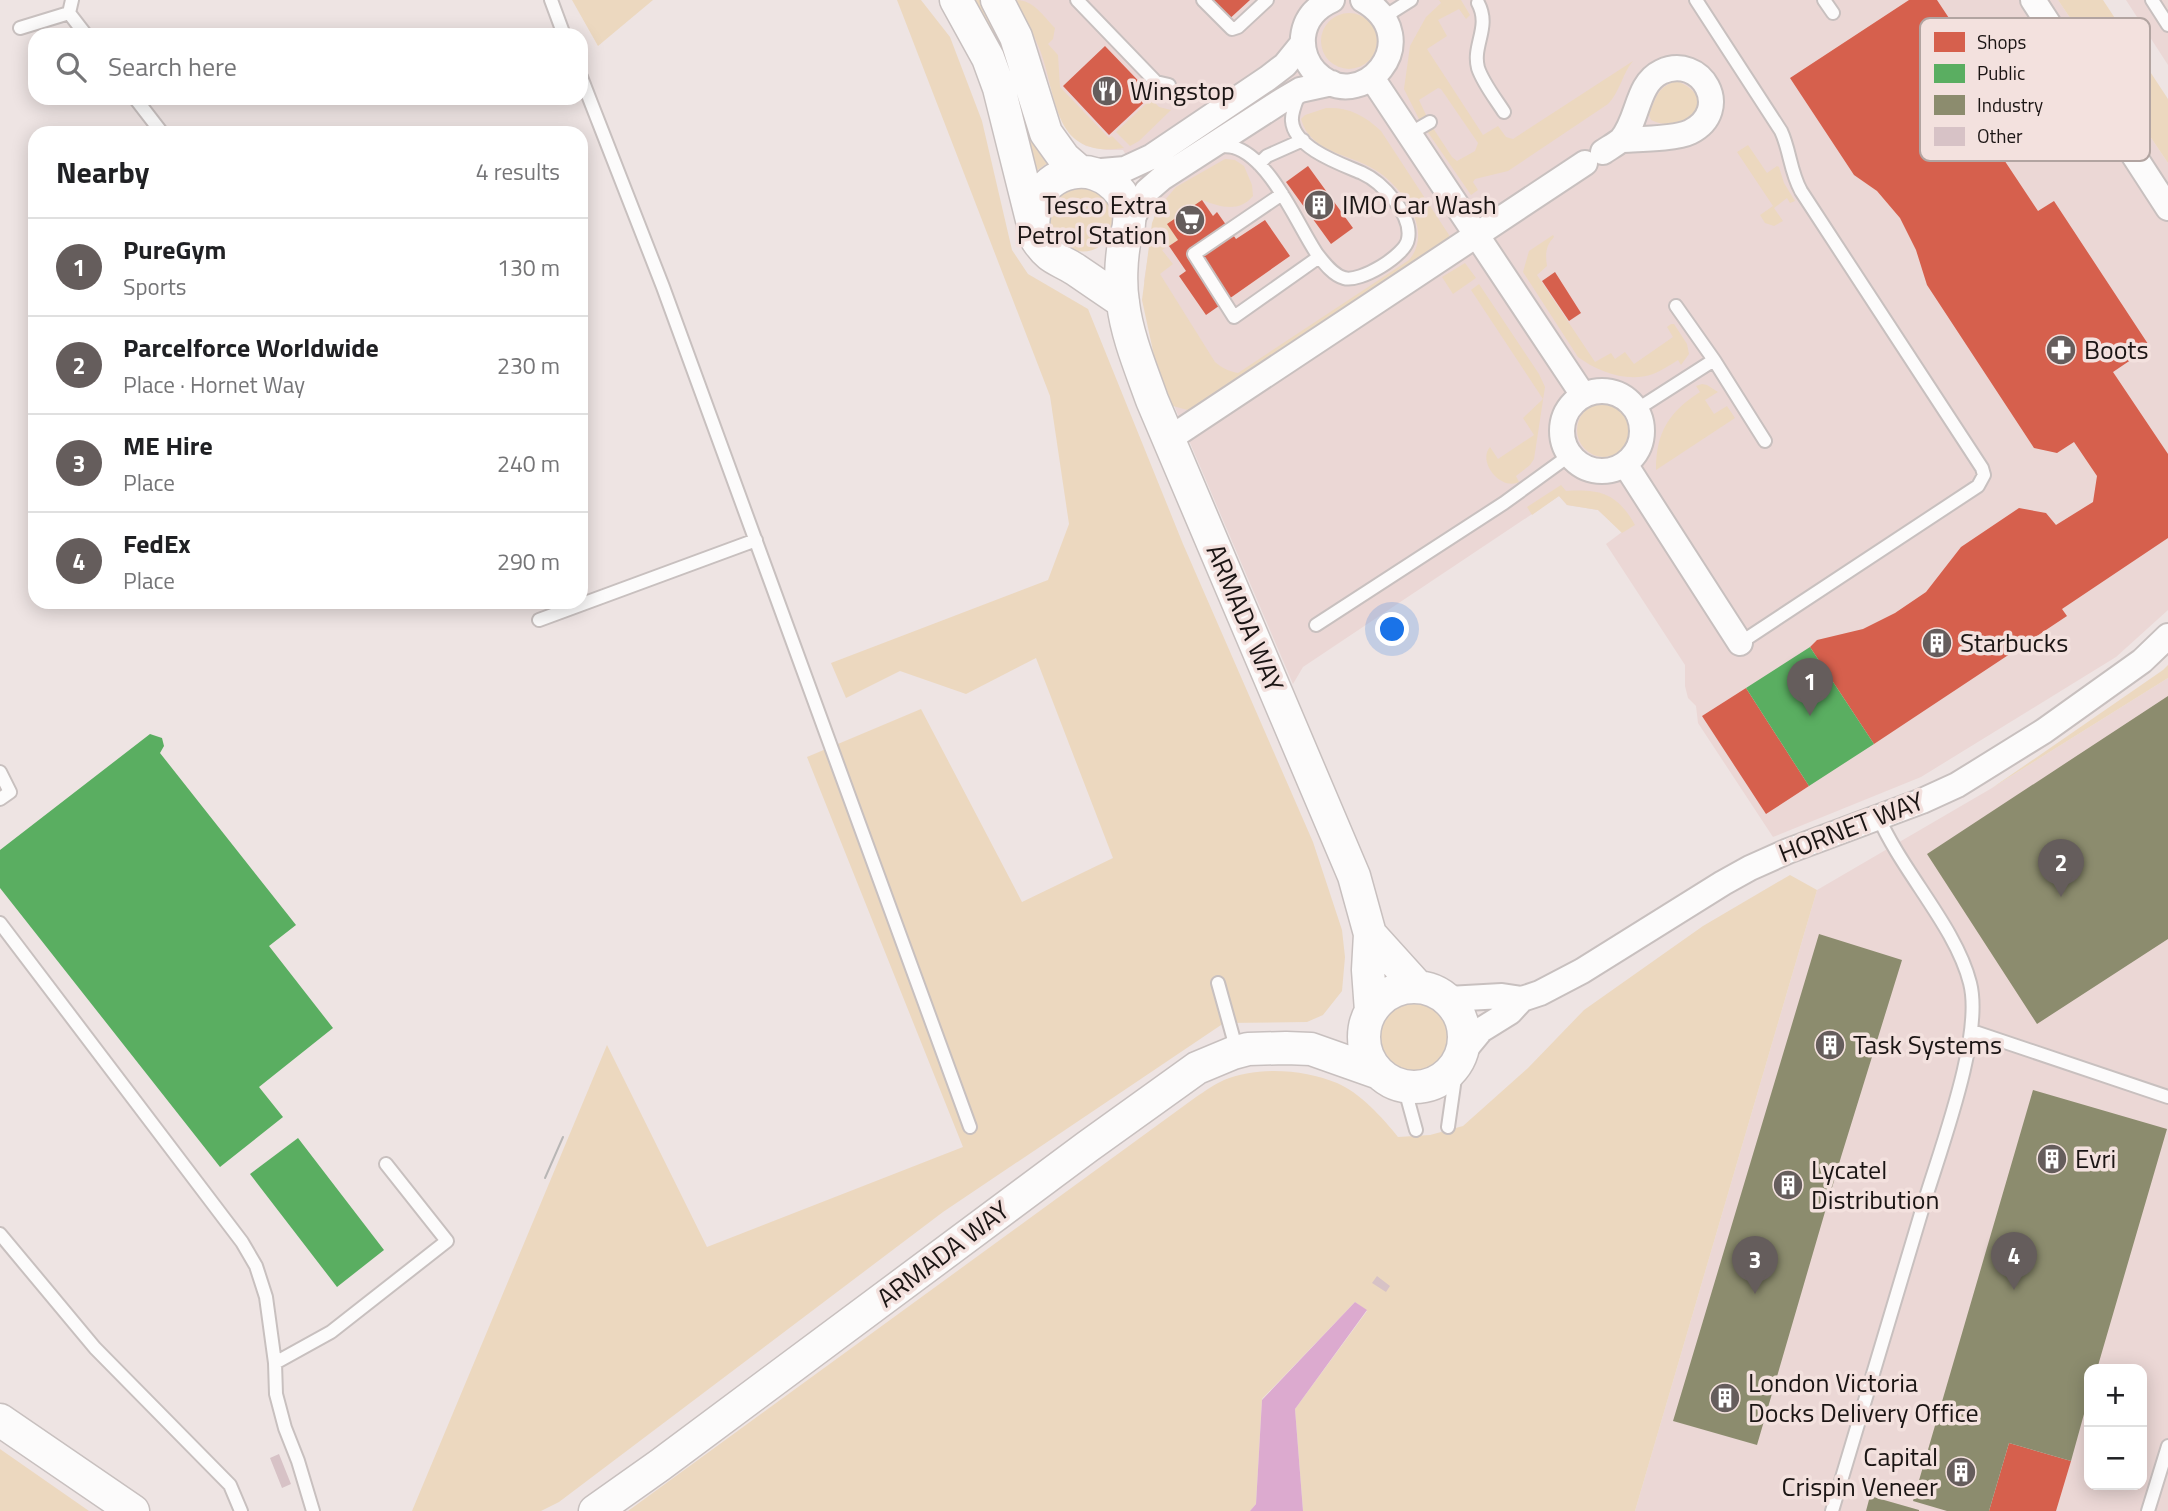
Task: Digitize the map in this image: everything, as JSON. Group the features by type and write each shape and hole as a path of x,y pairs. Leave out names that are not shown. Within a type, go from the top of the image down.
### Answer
{"street":[{"path":"956,0 988,58 999,88 1037,240 1057,262 1072,268 1122,302"},
{"name":"ARMADA WAY","path":"997,0 1016,37 1045,133 1064,158 1084,172 1103,177 1115,185 1128,209 1122,302 1137,358 1354,876 1370,934 1369,1016 1364,1035 1365,1049 1391,1079"},
{"path":"1072,268 1092,267 1111,258 1127,233 1147,191 1212,145 1300,90 1332,83 1353,85 1372,78 1389,57 1390,30 1384,17 1375,7 1363,0"},
{"path":"2033,0 2045,18"},
{"path":"1325,1 1307,21 1303,44 1305,57 1311,68 1332,83"},
{"path":"1033,226 1039,195 1049,183 1063,175 1125,169 1151,157 1268,78 1285,65 1303,44"},
{"path":"1372,78 1419,128 1475,235 1584,395"},
{"path":"1169,439 1603,152"},
{"path":"2137,161 2168,208"},
{"path":"1595,391 1619,394 1636,410 1642,433 1639,445 1625,464 1602,471 1579,463 1570,455 1565,445 1563,422 1574,402 1584,395 1595,391"},
{"path":"1625,464 1740,643"},
{"name":"HORNET WAY","path":"1448,999 1502,996 1522,999 1540,993 1582,971 1750,868 1957,785 2142,661 2168,636"},
{"name":"ARMADA WAY","path":"1370,934 1417,986"},
{"name":"ARMADA WAY","path":"1311,1049 1369,1016 1380,1000 1391,992 1417,986 1434,990 1448,999"},
{"path":"1448,999 1460,1015 1465,1034 1460,1058"},
{"name":"HORNET WAY","path":"1460,1058 1481,1030 1510,1012 1522,999"},
{"name":"ARMADA WAY","path":"595,1511 1180,1079 1217,1058 1256,1049 1311,1049 1391,1079 1428,1086 1449,1074 1460,1058"},
{"path":"0,1420 133,1511"}],"lane":[{"path":"551,0 561,28"},
{"path":"1077,0 1156,82 1169,85"},
{"path":"1203,0 1232,29 1238,27 1267,0"},
{"path":"1384,17 1410,0"},
{"path":"1696,0 1781,131 1787,143 1794,179 1801,191 1982,468 1984,475 1978,486 1740,643"},
{"path":"1824,0 1833,13"},
{"path":"2151,0 2168,25"},
{"path":"1479,1 1484,14 1477,53 1478,67 1504,112"},
{"path":"20,28 71,6 82,28"},
{"path":"1212,145 1235,147 1258,164 1282,194 1325,266 1345,279 1362,278 1400,253 1408,241 1408,226 1399,208 1373,178 1328,159 1296,133 1292,121 1300,90"},
{"path":"588,95 663,287 970,1127"},
{"path":"140,105 157,126"},
{"path":"1258,164 1267,156 1303,141"},
{"path":"1282,194 1194,254 1234,317 1320,257"},
{"path":"1676,306 1765,441"},
{"path":"1636,410 1714,360"},
{"path":"1316,625 1504,503 1570,455"},
{"path":"588,602 756,540"},
{"path":"539,620 569,609"},
{"path":"0,772 10,792 0,799"},
{"path":"1832,1511 1952,1110 1972,1031 1973,1001 1962,961 1902,863 1878,816"},
{"path":"0,923 256,1266 268,1304 276,1395 313,1511"},
{"path":"1218,984 1238,1052"},
{"path":"1972,1031 2168,1097"},
{"path":"1448,1127 1460,1058"},
{"path":"1391,1079 1416,1130"},
{"path":"275,1363 331,1332 447,1241 386,1164"},
{"path":"0,1234 95,1348 229,1485 241,1511"},
{"path":"2148,1511 2168,1446"}],"shaded area":[{"path":"572,0 653,0 598,46"},
{"path":"897,0 921,0 950,37 982,121 1012,250 1028,274 1088,309 1183,544 1313,842 1342,930 1345,957 1342,991 1323,1015 1307,1022 1224,1023 943,1212 559,1502 541,1511 412,1511 607,1045 707,1247 963,1147 807,757 921,709 1022,902 1113,858 1036,658 966,694 900,671 846,698 831,663 1048,580 1069,524 1050,396"},
{"path":"970,0 980,0 1007,49 1052,160 1032,174"},
{"path":"1016,0 2058,0 2070,18 1920,18 1920,161 2150,161 2150,136 2168,163 2168,610 2116,657 1921,777 1773,837 1698,723 1696,706 1688,698 1685,686 1685,665 1606,544 1622,532 1598,510 1567,505 1559,496 1303,667 1293,684 1173,403 1144,281 1156,207 1123,150 1086,146 1069,133"},
{"path":"1016,0 1033,6 1055,28 1053,39 1048,44 1058,55 1060,87 1109,138 1112,136 1124,148 1100,149 1083,144 1071,134 1062,121 1040,50"},
{"path":"1439,0 1461,0 1470,15 1466,19 1459,9 1438,20 1447,36 1427,49 1483,135 1498,126 1506,137 1513,139 1633,61 1608,104 1508,171 1475,179 1473,182 1478,190 1471,195 1427,131 1433,128 1457,161 1475,151 1478,143 1441,89 1438,88 1419,100 1427,117 1420,121 1404,89 1410,46 1426,17 1441,3"},
{"path":"2058,0 2103,0 2115,18 2070,18"},
{"path":"2126,0 2168,0 2168,65 2150,37 2150,18 2138,18"},
{"path":"1343,13 1355,13 1365,17 1373,25 1377,41 1373,57 1365,65 1355,69 1343,69 1333,65 1325,57 1321,47 1321,35 1325,25 1333,17"},
{"path":"2150,72 2168,99 2168,163 2150,136"},
{"path":"1677,81 1697,97 1698,106 1694,114 1677,124 1651,120 1649,115 1658,93"},
{"path":"1151,99 1159,107 1171,110 1139,141 1130,146 1116,132"},
{"path":"1326,108 1356,113 1381,131 1451,238 1203,402 1188,410 1169,405 1158,374 1142,300 1152,223 1158,208 1176,187 1225,159 1235,160 1244,166 1252,185 1253,196 1242,205 1229,207 1202,200 1178,240 1162,250 1173,264 1160,274 1215,362 1234,372 1238,373 1409,260 1416,249 1417,225 1413,213 1398,190 1380,173 1324,147 1306,131 1301,119"},
{"path":"1748,145 1767,173 1779,167 1784,183 1795,201 1790,203 1787,198 1774,208 1783,221 1774,226 1765,223 1760,215 1773,206 1737,152"},
{"path":"1090,185 1105,195 1113,205 1113,226 1105,241 1096,249 1073,250 1062,244 1054,235 1050,223 1051,207 1061,192"},
{"path":"1553,235 1547,250 1547,266 1537,275 1595,362 1611,353 1615,359 1625,352 1634,364 1673,337 1667,327 1674,324 1687,344 1689,354 1681,365 1678,360 1653,374 1624,377 1604,371 1578,357 1523,272 1529,251"},
{"path":"1465,263 1476,278 1453,294 1442,277"},
{"path":"1479,284 1545,387 1534,459 1516,476 1519,482 1512,484 1493,474 1487,453 1490,447 1498,459 1534,435 1523,418 1543,399 1471,290"},
{"path":"1702,384 1718,392 1705,400 1714,414 1727,406 1735,418 1656,470 1659,445 1666,424 1680,407 1700,392 1696,386"},
{"path":"1604,403 1623,411 1631,430 1623,449 1604,457 1585,449 1577,430 1585,411"},
{"path":"1561,485 1566,491 1589,491 1607,495 1621,506 1635,525 1622,533 1598,510 1567,505 1559,496 1532,515 1527,507"},
{"path":"2168,665 2168,678 1992,788 2163,670"},
{"path":"2168,678 2168,1511 1635,1511 1817,890 1992,788"},
{"path":"1790,875 1817,890 1635,1511 1303,1511 1295,1409 1367,1311 1355,1302 1262,1399 1256,1504 1250,1511 628,1511 1196,1097 1224,1080 1265,1071 1296,1072 1324,1078 1345,1087 1362,1099 1398,1137 1430,1135 1463,1126 1528,1068 1584,1010 1703,926"},
{"path":"1422,1001 1441,1011 1449,1023 1449,1051 1441,1063 1429,1071 1408,1073 1389,1063 1381,1051 1379,1030 1389,1011 1401,1003"},
{"path":"1355,1302 1367,1310 1295,1409 1303,1511 1250,1511 1256,1504 1262,1400"},
{"path":"0,1449 89,1511 0,1511"}],"building: Shops":[{"path":"1206,0 1250,0 1226,22"},
{"path":"1909,0 1937,0 1949,18 1920,18 1920,161 2005,161 2038,211 2054,201 2150,347 2113,372 2168,454 2168,538 2062,609 2067,616 1874,744 1810,647 1817,640 1863,629 1895,613 1926,592 1961,547 2019,508 2046,513 2056,525 2093,502 2097,476 2074,442 2057,453 2034,448 1927,285 1916,250 1900,218 1877,191 1854,175 1790,78"},
{"name":"Wingstop","path":"1105,46 1152,95 1109,135 1063,86"},
{"name":"IMO Car Wash","path":"1308,166 1353,228 1331,244 1286,182"},
{"path":"1202,200 1213,216 1217,212 1236,239 1265,220 1290,256 1206,315 1179,276 1186,271 1169,246 1178,240 1167,224"},
{"path":"1555,272 1581,313 1569,321 1542,281"},
{"path":"1746,688 1809,786 1766,814 1702,716"},
{"path":"2009,1443 2071,1461 2056,1511 1989,1511"}],"building: Public":[{"path":"1810,647 1874,744 1809,786 1746,688"},
{"path":"150,734 162,738 164,746 160,753 296,925 269,946 333,1028 259,1087 283,1117 220,1167 0,888 0,850"},
{"path":"298,1138 384,1250 337,1287 250,1174"}],"building: Industry":[{"path":"2168,696 2168,939 2037,1024 1927,854"},
{"path":"1819,934 1902,960 1757,1445 1673,1421"},
{"path":"2033,1090 2167,1129 2098,1364 2084,1364 2084,1414 2071,1461 2009,1443 1989,1511 1947,1511 1913,1501"},
{"path":"1870,1496 1919,1510 1919,1511 1866,1511"}],"building: Other":[{"path":"1377,1276 1390,1286 1386,1292 1372,1283"},
{"path":"279,1454 291,1484 282,1488 270,1458"}],"tram line":[{"path":"545,1178 563,1137"}],"place":[{"name":"Wingstop","path":"1107,91"},
{"name":"IMO Car Wash","path":"1319,205"},
{"name":"Tesco Extra Petrol Station","path":"1190,220"},
{"name":"Boots","path":"2061,350"},
{"name":"Starbucks","path":"1937,643"},
{"name":"PureGym","path":"1810,716"},
{"name":"Parcelforce Worldwide","path":"2061,897"},
{"name":"Task Systems","path":"1830,1045"},
{"name":"Evri","path":"2052,1159"},
{"name":"Lycatel Distribution","path":"1788,1185"},
{"name":"FedEx","path":"2014,1290"},
{"name":"ME Hire","path":"1755,1294"},
{"name":"London Victoria Docks Delivery Office","path":"1725,1398"},
{"name":"Capital Crispin Veneer","path":"1961,1472"}]}
